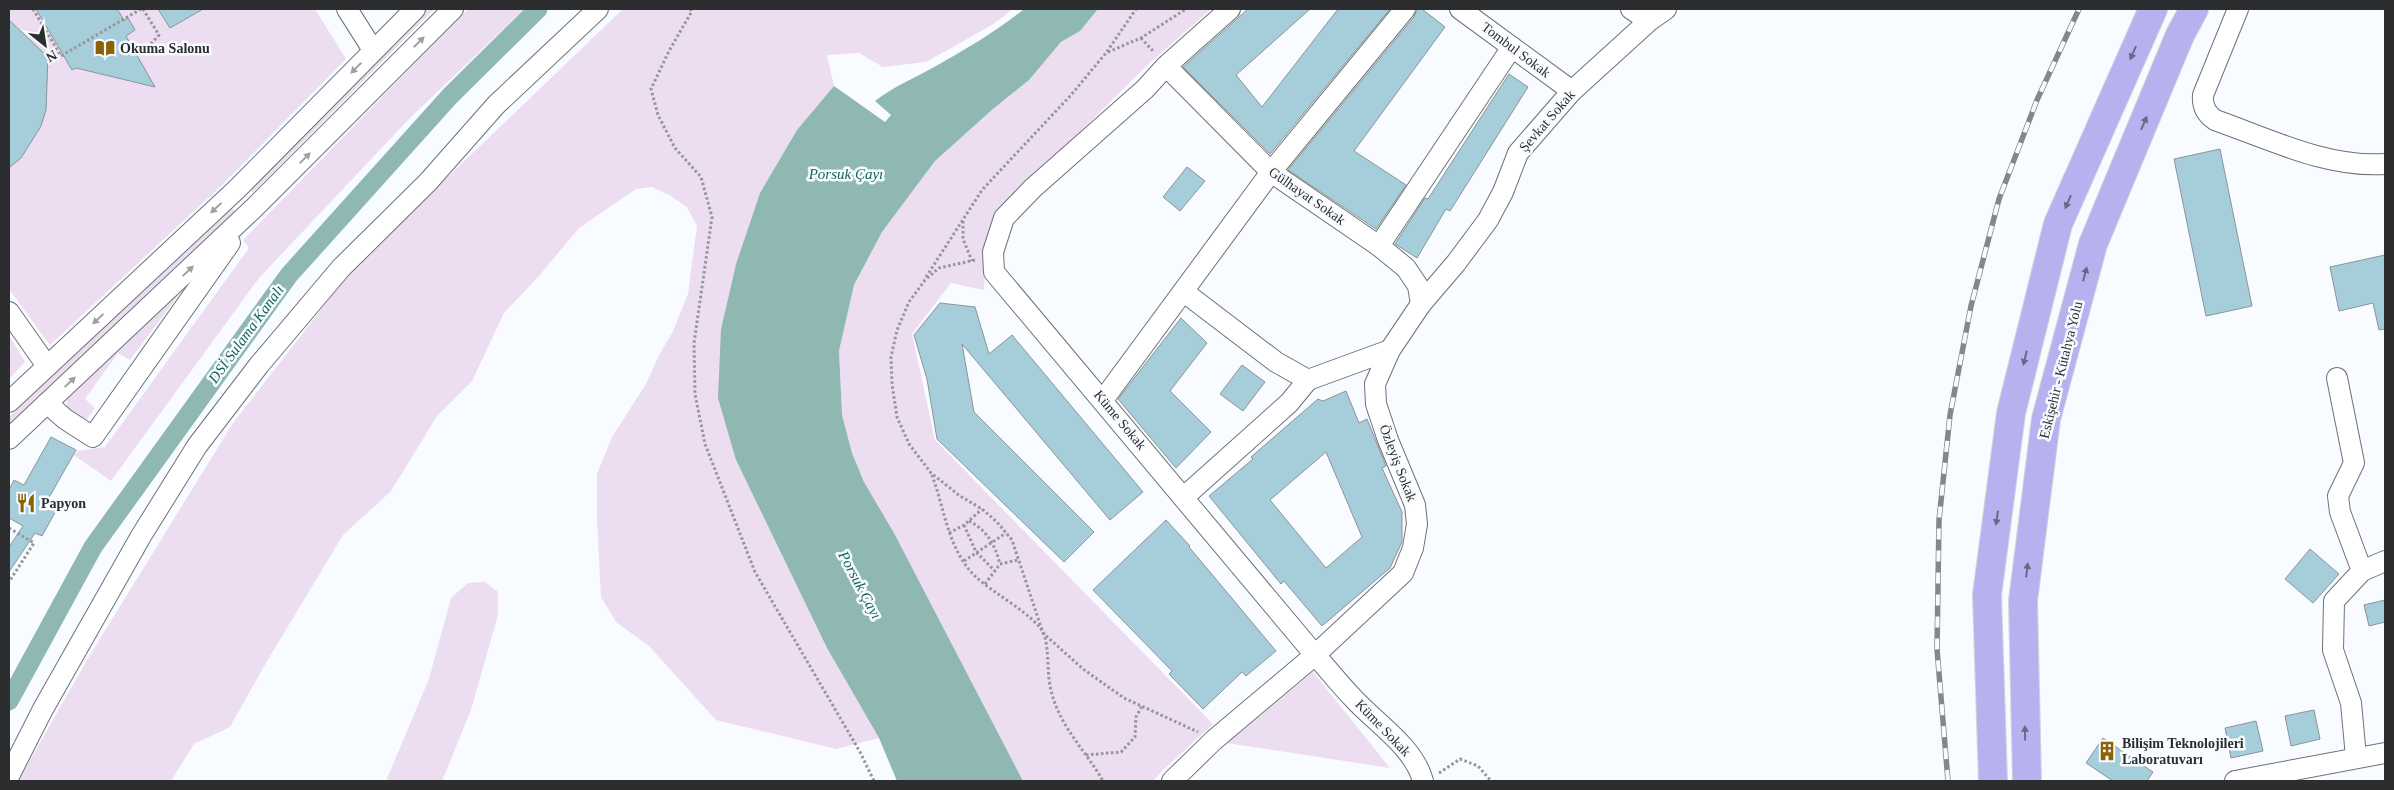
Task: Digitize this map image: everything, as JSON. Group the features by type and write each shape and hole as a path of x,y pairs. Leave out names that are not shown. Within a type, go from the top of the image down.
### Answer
{"highway":[{"path":"1993,781 1987,595 2012,413 2058,224 2153,9"},
{"name":"Eskişehir - Kütahya Yolu","path":"2027,781 2023,601 2046,419 2094,244 2180,35 2194,9"}],"street":[{"path":"347,9 373,50"},
{"path":"9,402 237,189 415,9"},
{"path":"9,439 255,207 453,9"},
{"path":"9,776 43,709 141,536 197,446 259,364 341,268 428,182 496,105 598,9"},
{"path":"994,272 993,252 1004,218 1047,175 1145,89 1166,66 1230,9"},
{"path":"1103,400 1271,172 1405,9"},
{"name":"Tombul Sokak","path":"1460,9 1572,91"},
{"path":"1630,9 1649,22"},
{"name":"Şevkat Sokak","path":"1421,304 1456,263 1488,220 1503,192 1518,153 1572,91 1666,9"},
{"path":"2238,9 2203,94 2203,105 2210,116 2215,120 2321,157 2359,163 2385,164"},
{"path":"1379,246 1512,47"},
{"name":"Gülhayat Sokak","path":"1166,66 1271,172 1379,246 1406,268 1418,286 1421,304"},
{"path":"237,189 255,207"},
{"path":"47,403 65,420 93,437 255,207"},
{"name":"Küme Sokak","path":"994,272 1184,496 1315,655 1354,699 1413,759 1423,780"},
{"path":"1184,292 1276,362 1308,380"},
{"name":"Özleyiş Sokak","path":"1172,781 1214,740 1315,655 1403,573 1413,548 1417,524 1415,505 1388,440 1376,404 1375,384 1390,350 1421,304"},
{"path":"9,312 47,366"},
{"path":"1184,496 1289,403 1308,380 1390,350"},
{"path":"2337,378 2354,462 2338,496 2340,512 2362,571"},
{"path":"2356,757 2351,703 2333,650 2334,601 2362,571 2385,561"},
{"path":"2235,781 2385,753"}],"path":[{"path":"33,9 62,56 142,9 159,34 149,46"},
{"path":"690,9 692,11 669,51 651,89 658,116 675,148 701,177 712,217 694,343 695,394 705,444 755,572 860,752 874,781"},
{"path":"1103,781 1060,719 1051,692 1049,661 1043,633 1012,540 982,509 960,496 931,473 909,444 898,417 891,366 897,330 909,302 982,190 1071,95 1106,52 1136,9"},
{"path":"1106,52 1141,38 1186,9"},
{"path":"963,220 962,239 972,261"},
{"path":"925,280 939,268 972,261 981,260 994,272"},
{"path":"931,473 949,533 964,561 977,578 1025,613 1043,633 1083,668 1124,698 1214,740"},
{"path":"949,533 964,525 982,509"},
{"path":"969,521 977,525 992,541 996,547 1000,564"},
{"path":"964,525 976,552 994,570"},
{"path":"9,528 34,543 9,582"},
{"path":"964,561 1006,533"},
{"path":"985,584 1000,564 1018,560"},
{"path":"1086,755 1121,752 1135,737 1136,717 1142,706"},
{"path":"1423,780 1432,778 1460,759 1478,766 1491,781"}],"shaded area":[{"path":"9,9 315,9 346,59 223,184 50,345 9,289"},
{"path":"427,9 434,9 253,193 251,190"},
{"path":"468,9 524,9 409,119 259,278 111,481 74,455 77,451 105,447 249,248 243,240"},
{"path":"623,9 1013,9 992,25 926,62 883,67 859,53 827,55 834,86 797,130 760,193 736,264 721,329 736,460 827,648 879,738 836,749 716,720 649,646 616,622 601,597 597,474 612,437 646,384 659,355 673,331 688,294 697,226 687,207 671,196 652,187 636,189 579,228 539,276 504,313 472,381 437,416 391,491 343,535 267,661 230,727 194,744 171,781 18,781 90,655 233,423 355,266"},
{"path":"1098,9 1211,9 1143,69 996,216 987,242 984,290 951,283 912,334 935,440 1213,724 1153,781 1023,781 894,533 864,482 852,453 842,415 839,351 854,285 882,232 935,161 993,109 1029,80 1061,42 1080,31"},
{"path":"231,208 235,211 9,424 9,417"},
{"path":"183,289 130,360 118,353 85,399 95,408 87,419 73,415 67,406 67,396"},
{"path":"9,335 25,362 9,379"},
{"path":"485,582 498,592 498,615 471,710 442,781 386,781 429,679 451,598 468,583"},
{"path":"1313,672 1390,768 1227,743"}],"water":[{"name":"Porsuk Çayı","path":"1024,9 1098,9 1080,31 1061,42 1029,80 993,109 935,161 882,232 854,285 839,351 842,415 852,453 864,482 894,533 1023,781 897,781 879,738 827,648 736,460 718,398 721,329 736,264 760,193 797,130 834,86 885,122 891,115 875,101 897,86 936,66 981,39"}],"building":[{"path":"36,9 117,9 124,20 128,18 135,30 126,36 155,87 76,68 72,70"},
{"path":"158,9 203,9 170,28"},
{"path":"1248,9 1310,9 1236,75 1262,107 1338,9 1390,9 1270,154 1183,67"},
{"path":"1417,9 1422,9 1445,27 1354,151 1406,185 1376,229 1288,170 1414,17"},
{"path":"9,20 48,57 46,110 41,126 21,158 9,168"},
{"path":"1509,74 1528,87 1450,211 1446,209 1417,258 1395,244 1425,198 1428,199"},
{"path":"2220,149 2252,306 2206,316 2174,159"},
{"path":"1187,167 1205,181 1180,211 1163,197"},
{"path":"2385,255 2385,329 2379,330 2373,303 2339,311 2330,267"},
{"path":"940,303 975,307 989,354 1012,335 1143,492 1110,520 962,344 974,412 1094,532 1064,562 937,439 927,379 914,335"},
{"path":"1181,318 1207,343 1170,391 1211,432 1176,468 1118,399"},
{"path":"1242,365 1265,382 1243,411 1220,394"},
{"path":"1346,391 1359,423 1367,419 1386,466 1382,468 1402,512 1402,542 1390,568 1322,626 1284,581 1281,584 1209,496 1253,459 1251,457 1318,399 1323,401","holes":["1326,452 1362,537 1326,568 1270,500"]},
{"path":"51,437 76,450 47,501 58,507 42,536 35,533 9,572 9,547 23,526 9,518 9,490 14,480 24,485"},
{"path":"1166,520 1190,546 1276,651 1246,676 1242,672 1203,709 1169,674 1172,671 1093,590"},
{"path":"2310,549 2339,574 2313,603 2285,579"},
{"path":"2385,600 2385,622 2369,626 2364,605"},
{"path":"2314,710 2320,739 2291,746 2285,716"},
{"path":"2256,721 2263,751 2231,758 2225,728"},
{"name":"Bilişim Teknolojileri Laboratuvarı","path":"2103,738 2153,772 2147,781 2113,781 2086,763"}],"waterway":[{"name":"DSİ Sulama Kanalı","path":"9,701 93,547 289,275 450,96 538,9"}],"railway":[{"path":"1948,781 1937,649 1939,520 1950,415 1971,306 1999,199 2037,100 2079,9"}],"place":[{"name":"Okuma Salonu","path":"105,48"},
{"name":"Papyon","path":"26,503"},
{"name":"Bilişim Teknolojileri Laboratuvarı","path":"2107,751"}]}
